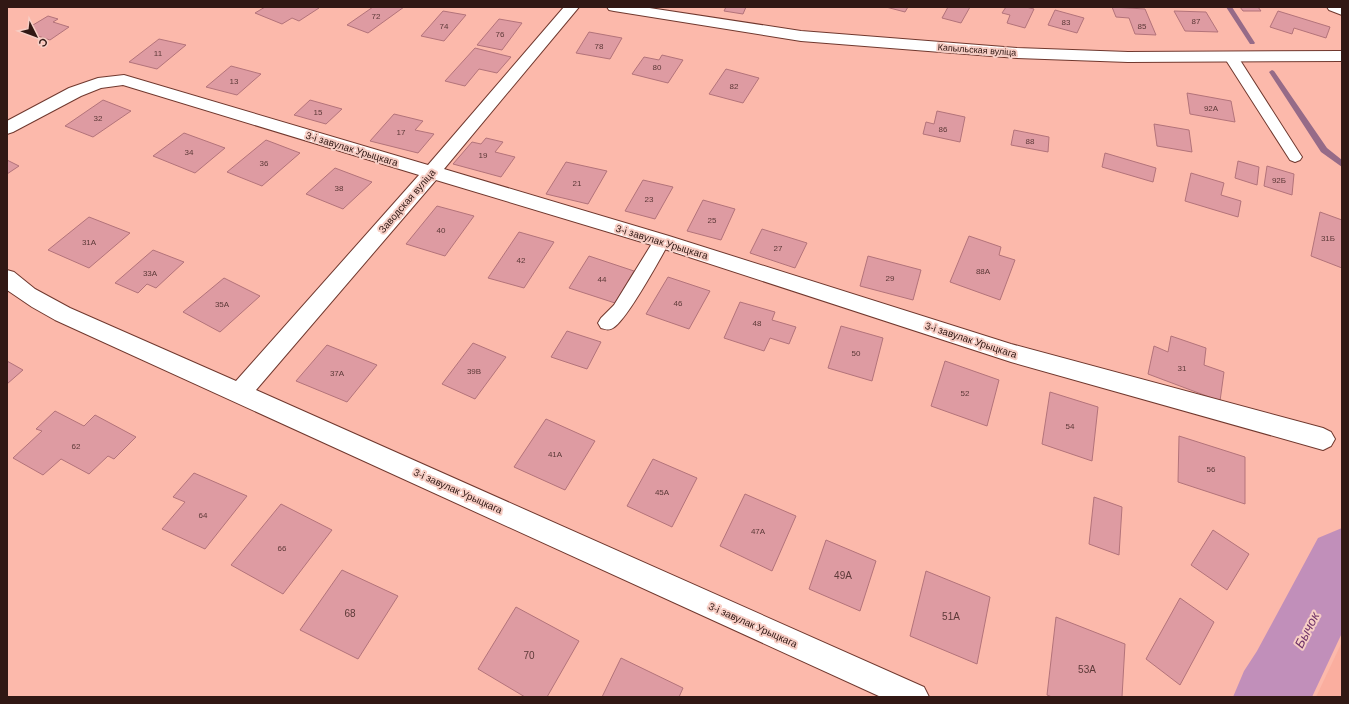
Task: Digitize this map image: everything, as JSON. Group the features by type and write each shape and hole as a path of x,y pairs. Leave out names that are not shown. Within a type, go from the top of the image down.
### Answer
{"street":[{"name":"Заводская вуліца","path":"240,393 431,173 572,7"},
{"name":"Капыльская вуліца","path":"614,7 801,36 1025,53 1128,57 1342,56"},
{"path":"1334,7 1342,10"},
{"name":"3-і завулак Урыцкага","path":"7,128 75,92 98,83 124,80 662,241 1012,353 1323,439"},
{"name":"3-і завулак Урыцкага","path":"7,278 16,286 60,314 100,330 914,697"}],"lane":[{"path":"1231,57 1295,157"},
{"path":"607,323 620,310 662,241"}],"shaded area":[{"path":"1342,642 1342,697 1316,697"}],"building":[{"path":"265,7 319,8 299,21 292,18 282,24 255,13"},
{"path":"373,7 404,7 368,33 347,25"},
{"path":"726,7 746,7 743,14 724,11"},
{"path":"886,7 908,7 905,12"},
{"path":"948,7 970,7 961,23 942,18"},
{"path":"1006,7 1026,7 1034,9 1025,28 1007,23 1010,15 1002,13"},
{"path":"1112,7 1145,9 1156,35 1135,34 1129,18 1116,17"},
{"path":"1240,7 1258,7 1261,11 1243,11"},
{"path":"1055,10 1084,18 1077,33 1048,25"},
{"path":"443,11 466,15 444,41 421,36"},
{"path":"1174,11 1206,12 1218,32 1185,31"},
{"path":"1278,11 1330,27 1326,38 1294,28 1292,34 1270,27"},
{"path":"48,16 58,19 53,22 69,27 50,40 23,31"},
{"path":"499,19 522,23 502,50 477,45"},
{"path":"589,32 622,38 610,59 576,53"},
{"path":"159,39 186,45 157,69 129,62"},
{"path":"475,48 511,57 497,73 479,69 465,86 445,81"},
{"path":"662,55 683,60 668,83 632,74 644,57 659,60"},
{"path":"231,66 261,74 237,95 206,87"},
{"path":"726,69 759,78 743,103 709,94"},
{"path":"1187,93 1231,101 1235,122 1190,114"},
{"path":"103,100 131,111 93,137 65,126"},
{"path":"310,100 342,109 326,124 294,115"},
{"path":"937,111 965,117 960,142 923,134 926,122 934,124"},
{"path":"394,114 423,121 415,130 434,134 418,153 370,141"},
{"path":"1154,124 1189,130 1192,152 1157,146"},
{"path":"1014,130 1049,137 1048,152 1011,145"},
{"path":"184,133 225,148 195,173 153,156"},
{"path":"486,138 503,142 495,152 515,157 501,177 453,164 472,142 481,144"},
{"path":"266,140 300,153 262,186 227,172"},
{"path":"1105,153 1156,168 1153,182 1102,167"},
{"path":"7,160 19,166 7,174"},
{"path":"1238,161 1259,167 1257,185 1235,178"},
{"path":"566,162 607,171 588,204 546,194"},
{"path":"1267,166 1294,174 1292,195 1264,186"},
{"path":"335,168 372,182 343,209 306,194"},
{"path":"1191,173 1224,183 1221,195 1241,201 1238,217 1185,201"},
{"path":"643,180 673,187 655,219 625,211"},
{"path":"703,200 735,209 721,240 687,231"},
{"path":"437,206 474,216 445,256 406,244"},
{"path":"1320,212 1342,220 1342,268 1311,256"},
{"path":"89,217 130,233 89,268 48,250"},
{"path":"762,229 807,243 795,268 750,253"},
{"path":"519,232 554,242 524,288 488,278"},
{"path":"969,236 1001,247 999,255 1015,260 1000,300 950,282"},
{"path":"153,250 184,262 156,288 147,284 138,293 115,283"},
{"path":"589,256 634,271 615,303 569,288"},
{"path":"868,256 921,270 913,300 860,286"},
{"path":"668,277 710,291 689,329 646,314"},
{"path":"224,278 260,296 220,332 183,312"},
{"path":"740,302 775,312 772,320 796,327 789,344 770,338 764,351 724,338"},
{"path":"841,326 883,338 872,381 828,368"},
{"path":"567,331 601,342 587,369 551,357"},
{"path":"1171,336 1206,348 1204,365 1224,372 1220,401 1148,374 1154,346 1168,352"},
{"path":"473,343 506,357 475,399 442,384"},
{"path":"327,345 377,365 347,402 296,381"},
{"path":"7,361 23,370 7,384"},
{"path":"945,361 999,380 987,426 931,406"},
{"path":"1050,392 1098,407 1092,461 1042,444"},
{"path":"55,411 84,426 95,415 136,437 114,459 108,456 89,474 61,459 43,475 13,458 42,431 36,429"},
{"path":"546,419 595,441 565,490 514,467"},
{"path":"1179,436 1245,457 1245,504 1178,482"},
{"path":"653,459 697,478 672,527 627,506"},
{"path":"194,473 247,496 205,549 162,529 185,502 173,497"},
{"path":"745,494 796,516 772,571 720,546"},
{"path":"1094,497 1122,507 1119,555 1089,544"},
{"path":"281,504 332,530 283,594 231,565"},
{"path":"1213,530 1249,554 1227,590 1191,565"},
{"path":"826,540 876,561 860,611 809,589"},
{"path":"342,570 398,596 358,659 300,630"},
{"path":"926,571 990,597 977,664 910,636"},
{"path":"1180,598 1214,622 1180,685 1146,659"},
{"path":"516,607 579,641 547,697 525,697 478,669"},
{"path":"1056,617 1125,644 1122,697 1052,697 1047,695"},
{"path":"621,658 683,688 679,697 602,697"}],"waterway":[{"path":"1229,7 1252,43"},
{"path":"1272,72 1324,150 1342,164"},
{"name":"Бычок","path":"1270,697 1283,677 1342,561"}]}
